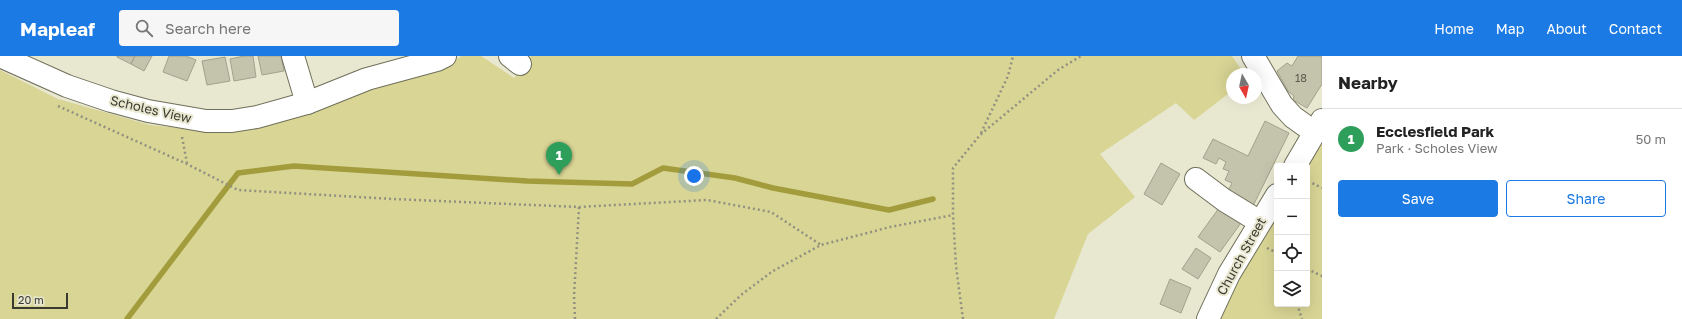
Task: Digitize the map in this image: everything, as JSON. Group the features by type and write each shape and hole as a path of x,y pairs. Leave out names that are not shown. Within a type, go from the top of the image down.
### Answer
{"street":[{"name":"Scholes View","path":"0,56 66,86 111,101 179,117 206,121 232,121 257,117 307,103 367,78 431,62 445,56"},
{"path":"293,56 307,103"},
{"path":"1253,56 1282,105 1293,117 1318,126 1297,163"},
{"path":"1196,179 1224,200 1260,222"},
{"name":"Church Street","path":"1208,319 1229,274 1274,199"}],"path":[{"path":"980,135 1008,76 1013,56"},
{"path":"963,319 956,266 953,215 953,168 980,135 1058,70 1082,56"},
{"path":"51,103 187,164 238,190 393,199 579,207 707,200 771,212 821,245"},
{"path":"179,117 187,164"},
{"path":"1310,182 1322,188"},
{"path":"575,319 574,296 579,207"},
{"path":"716,319 741,295 773,271 821,245 890,227 953,215"},
{"path":"1310,270 1322,276"},
{"path":"1298,307 1302,319"}],"shaded area":[{"path":"462,56 481,56 514,78 531,56 1232,56 1240,68 1226,68 1226,96 1194,120 1176,103 1100,154 1135,197 1088,234 1054,319 0,319 0,70 58,99 150,125 216,132 271,125 360,93 434,72"},
{"path":"1322,136 1322,319 1220,319 1233,286 1274,217 1274,307 1310,307 1310,163 1308,163"}],"building":[{"path":"117,56 135,56 131,64"},
{"path":"135,56 152,56 144,71 131,64"},
{"path":"169,56 186,56 196,60 187,81 163,72"},
{"path":"253,56 256,77 234,81 230,59"},
{"path":"258,56 281,56 284,71 262,75"},
{"path":"1298,56 1322,56 1322,84 1307,108 1293,100 1294,96 1288,91 1277,71 1287,63 1292,66"},
{"path":"225,57 230,81 207,85 202,61"},
{"path":"1265,121 1289,133 1250,212 1228,191 1232,183 1225,180 1229,171 1223,169 1226,162 1219,158 1216,164 1203,158 1213,139 1248,156"},
{"path":"1161,163 1180,174 1162,205 1144,194"},
{"path":"1219,208 1241,223 1220,252 1198,237"},
{"path":"1196,248 1211,258 1198,279 1182,269"},
{"path":"1170,279 1191,288 1181,313 1160,304"}],"waterway":[{"path":"127,319 238,173 294,166 527,181 632,184 663,168 735,178 773,188 889,210 933,199"}],"place":[{"name":"Ecclesfield Park","path":"559,175"}]}
